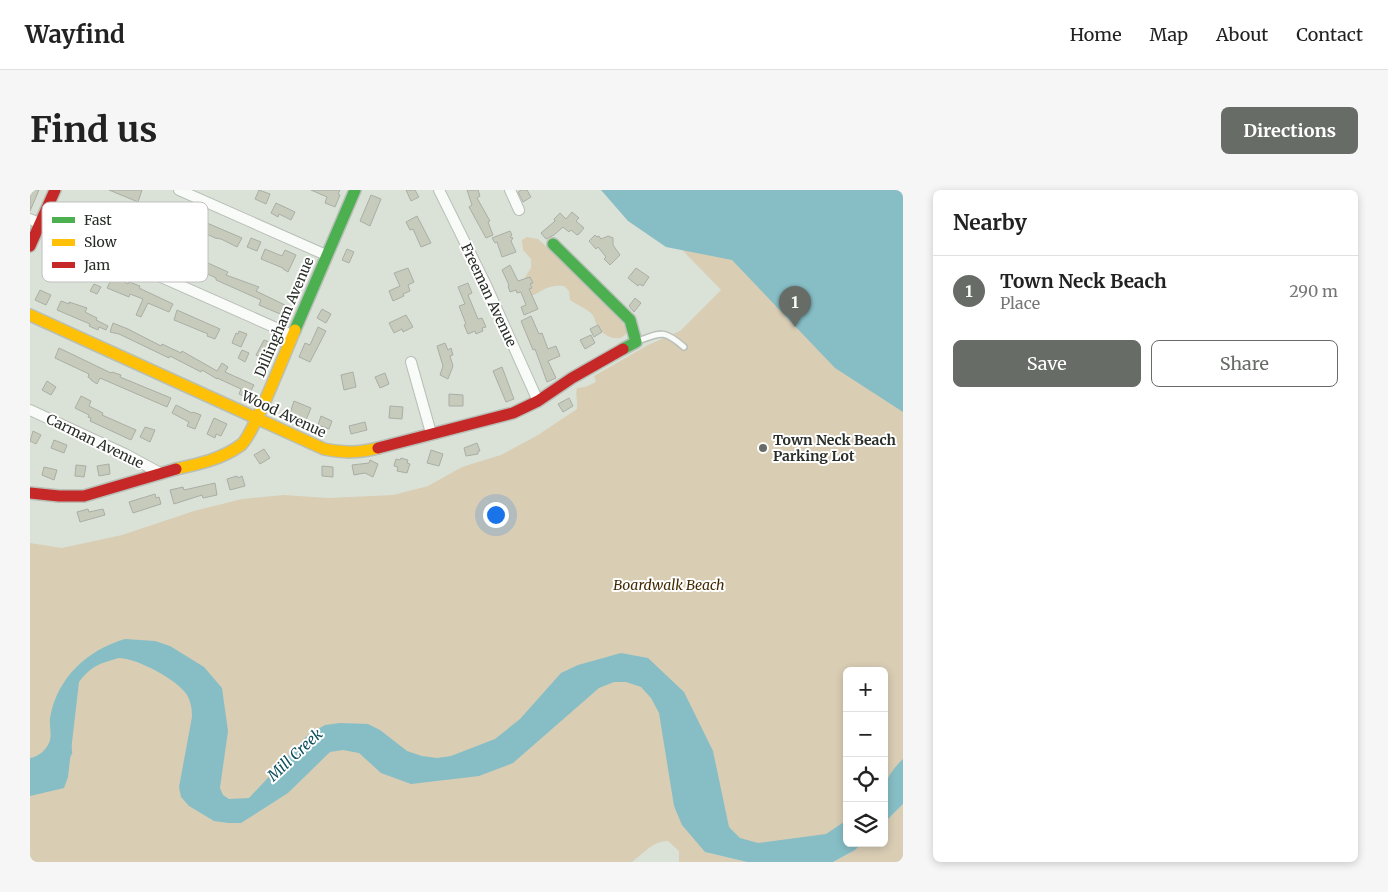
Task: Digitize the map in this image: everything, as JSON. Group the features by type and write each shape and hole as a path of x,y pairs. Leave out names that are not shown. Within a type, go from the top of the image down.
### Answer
{"street":[{"path":"47,202 55,190"},
{"path":"179,190 206,202"},
{"name":"Dillingham Avenue","path":"30,493 84,496 225,455 242,444 257,418 355,190"},
{"name":"Freeman Avenue","path":"439,190 486,285 538,400"},
{"path":"510,190 519,210"},
{"path":"208,203 326,255"},
{"path":"30,246 35,221 42,210"},
{"path":"553,244 630,320 636,342"},
{"path":"173,282 292,335"},
{"name":"Wood Avenue","path":"30,315 324,449 344,453 365,451 513,413 636,342"},
{"path":"411,362 431,433"},
{"name":"Carman Avenue","path":"30,410 126,454 160,473"}],"lane":[{"path":"636,342 656,335 670,335 684,347"}],"green space":[{"name":"Boardwalk Beach","path":"624,190 903,365 903,779 888,795 888,667 843,667 843,838 705,852 747,862 679,862 679,851 668,841 653,845 632,862 30,862 30,543 62,548 122,535 194,511 242,499 284,495 328,498 393,495 428,486 462,467 501,455 538,435 577,409 577,388 596,382 594,376 648,345 680,331 721,290"},
{"path":"527,237 538,239 574,270 601,297 622,322 627,332 624,336 612,338 604,334 591,313 570,300 569,291 564,286 546,288 530,296 525,297 521,295 524,279 531,268 531,259 523,250 522,240"},
{"path":"903,804 903,862 833,862 858,847 888,847 888,819"}],"water":[{"path":"601,190 903,190 903,412 835,368 732,260 666,247 628,221"},
{"path":"125,639 155,641 170,646 204,667 222,688 228,731 220,788 223,795 229,799 249,798 309,734 325,725 340,723 368,724 380,730 407,751 437,758 451,756 495,739 520,719 561,673 578,665 621,653 648,658 684,692 713,751 729,827 740,838 758,843 826,834 843,823 843,847 858,847 833,862 747,862 705,852 682,825 674,806 659,713 651,698 641,687 626,682 614,682 599,688 513,763 479,776 411,784 381,773 359,753 343,750 330,752 288,793 241,823 228,823 214,821 189,806 181,797 179,787 192,717 187,695 175,683 157,671 137,662 119,658 96,666 79,682 68,777 64,788 30,796 30,758 42,752 49,742 51,735 50,718 59,690 67,678 86,658 111,644"},
{"path":"903,759 903,804 888,819 888,779"}],"building":[{"path":"30,190 39,190 30,211"},
{"path":"109,190 142,190 138,202"},
{"path":"259,190 270,194 266,204 255,199"},
{"path":"311,190 340,190 338,194 340,195 335,207 325,203 327,197"},
{"path":"406,190 415,190 419,197 411,201"},
{"path":"467,190 478,190 480,196 477,198 490,221 488,222 493,235 486,238 469,207 472,205"},
{"path":"527,190 531,197 523,202 518,192"},
{"path":"371,195 381,199 370,226 360,221"},
{"path":"276,203 295,212 291,220 279,214 278,217 271,213"},
{"path":"572,212 579,218 576,221 584,228 579,234 577,235 571,230 569,232 563,227 546,239 541,233 555,221 554,219 560,213 566,219"},
{"path":"417,216 431,243 421,247 413,229 410,230 406,222"},
{"path":"208,223 242,238 237,247 208,235"},
{"path":"510,231 512,235 510,237 513,238 511,241 516,252 502,257 497,242 495,243 492,238"},
{"path":"595,235 601,239 608,236 613,238 613,245 620,255 610,265 604,259 606,257 598,247 596,249 589,241"},
{"path":"251,238 261,242 257,251 247,247"},
{"path":"265,249 282,256 285,250 296,255 288,272 261,259"},
{"path":"347,249 354,252 349,263 342,260"},
{"path":"208,263 228,272 226,275 259,287 256,291 289,307 285,316 259,305 261,300 216,280 216,278 208,274"},
{"path":"510,265 518,281 530,277 533,283 530,284 532,288 529,289 538,309 524,315 521,307 526,305 521,292 517,293 516,290 510,292 502,270"},
{"path":"408,268 414,282 408,285 410,291 393,301 389,291 400,286 394,273"},
{"path":"636,268 649,277 643,286 639,284 638,286 628,278"},
{"path":"110,282 124,282 128,284 129,282 173,304 169,312 148,303 141,317 136,315 143,299 130,294 129,297 107,288"},
{"path":"468,283 472,293 468,295 478,319 482,318 486,327 482,328 483,331 476,334 475,331 468,334 459,306 465,304 458,287"},
{"path":"94,284 101,287 97,294 90,291"},
{"path":"40,290 51,295 46,305 35,300"},
{"path":"635,298 641,303 634,312 629,306"},
{"path":"61,301 87,308 85,312 108,326 106,330 99,327 98,330 89,326 90,324 57,310"},
{"path":"322,309 331,314 326,323 317,318"},
{"path":"177,310 220,329 215,339 207,336 208,334 174,320"},
{"path":"406,315 413,327 403,332 402,329 394,333 389,323"},
{"path":"531,316 539,334 542,333 548,349 556,346 560,356 548,361 556,378 547,382 535,349 533,350 521,321"},
{"path":"113,323 161,346 162,344 181,353 182,351 217,371 222,363 228,367 225,372 254,385 247,398 239,394 241,389 217,379 202,370 201,372 170,356 169,358 119,334 110,332"},
{"path":"598,325 602,332 594,337 590,329"},
{"path":"318,327 326,331 310,362 299,357 305,343 310,345"},
{"path":"239,331 247,334 241,347 232,343 236,333 238,334"},
{"path":"591,335 595,343 585,349 580,340"},
{"path":"264,340 272,343 264,359 256,355"},
{"path":"445,343 448,350 451,348 453,355 450,356 453,366 448,379 440,375 443,366 437,346"},
{"path":"59,348 111,373 121,375 120,377 171,398 167,407 100,378 97,384 88,377 89,374 55,358"},
{"path":"242,350 249,353 245,362 238,358"},
{"path":"502,367 514,399 506,402 493,371"},
{"path":"353,372 356,387 344,390 341,375"},
{"path":"385,373 389,384 380,388 375,377"},
{"path":"47,381 56,387 51,395 42,390"},
{"path":"449,394 463,395 463,406 449,406"},
{"path":"81,396 91,401 89,406 103,413 102,415 136,430 131,440 90,421 89,415 75,408"},
{"path":"569,398 573,406 563,412 558,404"},
{"path":"294,401 311,408 306,420 290,413"},
{"path":"176,405 201,415 195,429 187,426 189,422 172,413"},
{"path":"390,406 403,407 402,419 389,418"},
{"path":"321,416 332,421 329,429 318,425"},
{"path":"214,418 227,424 221,436 216,434 215,438 207,434"},
{"path":"365,422 367,430 351,434 349,426"},
{"path":"145,427 155,430 150,442 140,437"},
{"path":"33,431 41,435 36,444 30,441"},
{"path":"54,440 67,445 64,453 51,448"},
{"path":"477,443 480,451 478,451 478,454 466,456 464,448"},
{"path":"264,449 270,458 260,464 254,455"},
{"path":"431,450 443,454 439,466 427,463"},
{"path":"401,458 408,460 407,463 410,464 407,473 397,471 398,467 394,466 396,459 400,460"},
{"path":"370,460 378,464 373,477 365,473 354,475 352,465 369,463"},
{"path":"109,464 110,474 99,476 97,466"},
{"path":"76,465 86,466 84,477 75,476"},
{"path":"322,466 333,467 333,477 322,476"},
{"path":"44,467 57,470 54,480 42,475"},
{"path":"237,476 238,478 242,476 245,486 230,490 227,479"},
{"path":"215,483 217,495 203,498 202,495 174,504 170,490 183,487 184,490"},
{"path":"155,494 156,498 159,497 161,504 133,513 129,502"},
{"path":"88,509 89,512 103,509 105,515 80,522 77,512"}],"waterway":[{"name":"Mill Creek","path":"69,756 71,753 70,745"}],"traffic: fast":[{"path":"295,330 355,190"},
{"path":"553,244 630,320 636,342 623,349"}],"traffic: slow":[{"path":"30,315 324,449 351,452 378,448"},
{"path":"176,469 202,463 234,450 241,445 261,410 295,330"}],"traffic: jam":[{"path":"50,202 55,190"},
{"path":"30,246 42,219"},
{"path":"378,448 513,413 538,401 572,378 623,349"},
{"path":"30,493 84,496 176,469"}],"place":[{"name":"Town Neck Beach","path":"795,327"},
{"name":"Town Neck Beach Parking Lot","path":"763,448"}]}
